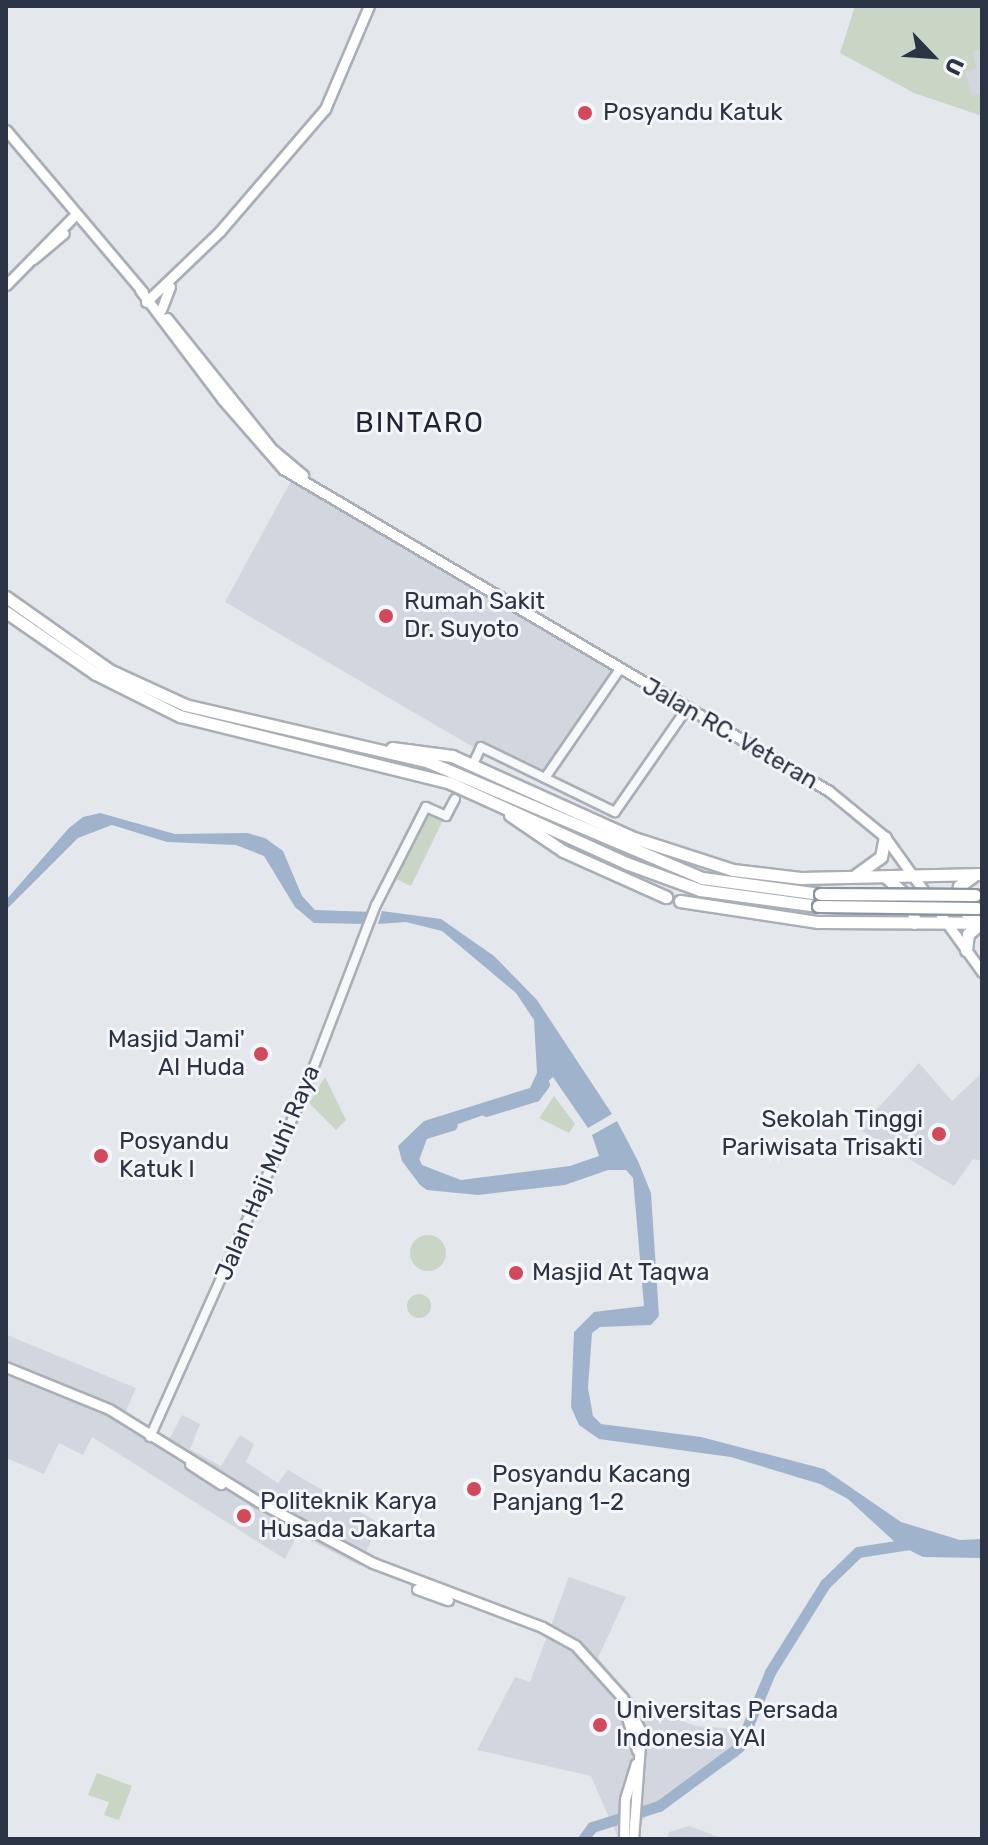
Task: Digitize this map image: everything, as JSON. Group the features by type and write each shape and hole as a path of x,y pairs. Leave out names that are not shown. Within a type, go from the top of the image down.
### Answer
{"highway":[{"path":"6,597 109,670 155,694 248,721 384,748 482,780 675,869 735,886 819,900"},
{"path":"6,612 96,674 180,716 406,770 494,802 626,863 700,890 819,900 979,902"},
{"path":"384,748 407,747 452,756 634,838 708,864 762,876 887,878 980,874"},
{"path":"494,802 563,851 666,897"},
{"path":"851,877 876,864 885,837"},
{"path":"980,874 959,886 955,903 980,923"},
{"path":"887,878 913,902 914,923"},
{"path":"680,901 783,919 980,923"},
{"path":"966,950 968,934 980,923"}],"main road":[{"path":"161,310 163,297 182,272 325,109 369,6"},
{"name":"Jalan RC. Veteran","path":"6,130 149,300 266,451 321,490 620,669 790,765 885,837 982,972"},
{"path":"6,285 28,260 77,217"},
{"path":"149,300 182,272"},
{"name":"Jalan RC. Veteran","path":"149,300 161,310 271,448 311,483"},
{"path":"6,1369 75,1396 152,1435 371,1568 540,1632 580,1656 619,1700 635,1733 637,1760 624,1839"},
{"path":"196,1464 373,1563 542,1627 575,1645 622,1697 641,1731 643,1759 634,1801 627,1815 633,1839"}],"street":[{"path":"545,778 620,669"},
{"path":"475,760 481,747 615,812 688,707"},
{"name":"Jalan Haji Muhi Raya","path":"152,1435 301,1100 376,905 426,807 446,816 455,799"}],"shaded area":[{"path":"982,49 982,94 971,97 965,72 977,69 973,52"},
{"name":"Rumah Sakit Dr. Suyoto","path":"292,479 615,671 545,775 485,754 225,602"},
{"path":"919,1063 952,1101 982,1073 982,1161 973,1159 954,1186 859,1129"},
{"path":"7,1335 136,1388 125,1413 170,1438 182,1415 200,1424 190,1449 221,1466 240,1435 254,1444 246,1462 278,1483 288,1470 379,1523 360,1566 298,1534 285,1559 92,1437 83,1455 59,1443 44,1474 6,1458"},
{"path":"569,1577 626,1597 598,1658 639,1705 696,1726 738,1729 739,1756 643,1819 638,1839 613,1839 617,1836 591,1776 477,1750 515,1677 530,1682"},
{"path":"689,1826 721,1839 667,1839 669,1832"}],"green space":[{"path":"855,6 982,6 982,49 973,52 977,69 966,72 971,96 982,94 982,116 914,93 840,53"},
{"path":"426,809 444,818 411,886 392,877"},
{"path":"325,1077 346,1120 336,1130 309,1103"},
{"path":"554,1096 575,1124 569,1133 539,1118"},
{"path":"428,1235 441,1240 446,1253 441,1266 428,1271 415,1266 410,1253 415,1240"},
{"path":"419,1294 428,1297 431,1306 428,1315 419,1318 410,1315 407,1306 410,1297"},
{"path":"97,1773 132,1786 119,1820 104,1815 109,1802 88,1795"}],"water":[{"path":"100,813 175,834 247,833 265,838 283,851 302,896 315,910 373,912 367,924 314,923 295,907 264,856 236,845 167,842 112,825 78,838 6,910 6,900 69,828 83,817"},
{"path":"382,911 441,919 494,956 537,1000 612,1114 588,1128 553,1077 529,1099 421,1137 414,1147 422,1165 461,1180 570,1166 599,1156 592,1135 617,1121 638,1161 651,1193 659,1316 651,1325 600,1327 592,1333 588,1388 593,1416 601,1424 701,1437 824,1469 901,1522 960,1540 982,1539 982,1558 923,1557 897,1544 848,1499 820,1484 731,1457 599,1439 579,1425 571,1407 574,1332 594,1312 644,1306 633,1178 626,1170 608,1170 565,1185 478,1195 427,1190 420,1185 402,1161 398,1146 424,1121 530,1088 537,1073 534,1020 516,993 442,931 406,922 378,924"}],"waterway":[{"path":"486,1111 535,1096 544,1084"},
{"path":"413,1159 422,1134 452,1125"},
{"path":"583,1839 592,1827 659,1806 739,1747 770,1672 825,1584 858,1552 909,1544"}],"place":[{"name":"Posyandu Katuk","path":"585,113"},
{"name":"Rumah Sakit Dr. Suyoto","path":"386,616"},
{"name":"Masjid Jami' Al Huda","path":"261,1054"},
{"name":"Sekolah Tinggi Pariwisata Trisakti","path":"939,1134"},
{"name":"Posyandu Katuk I","path":"101,1156"},
{"name":"Masjid At Taqwa","path":"516,1273"},
{"name":"Posyandu Kacang Panjang 1-2","path":"474,1489"},
{"name":"Politeknik Karya Husada Jakarta","path":"244,1516"},
{"name":"Universitas Persada Indonesia YAI","path":"600,1725"}],"district":[{"name":"BINTARO","path":"420,423"}]}
